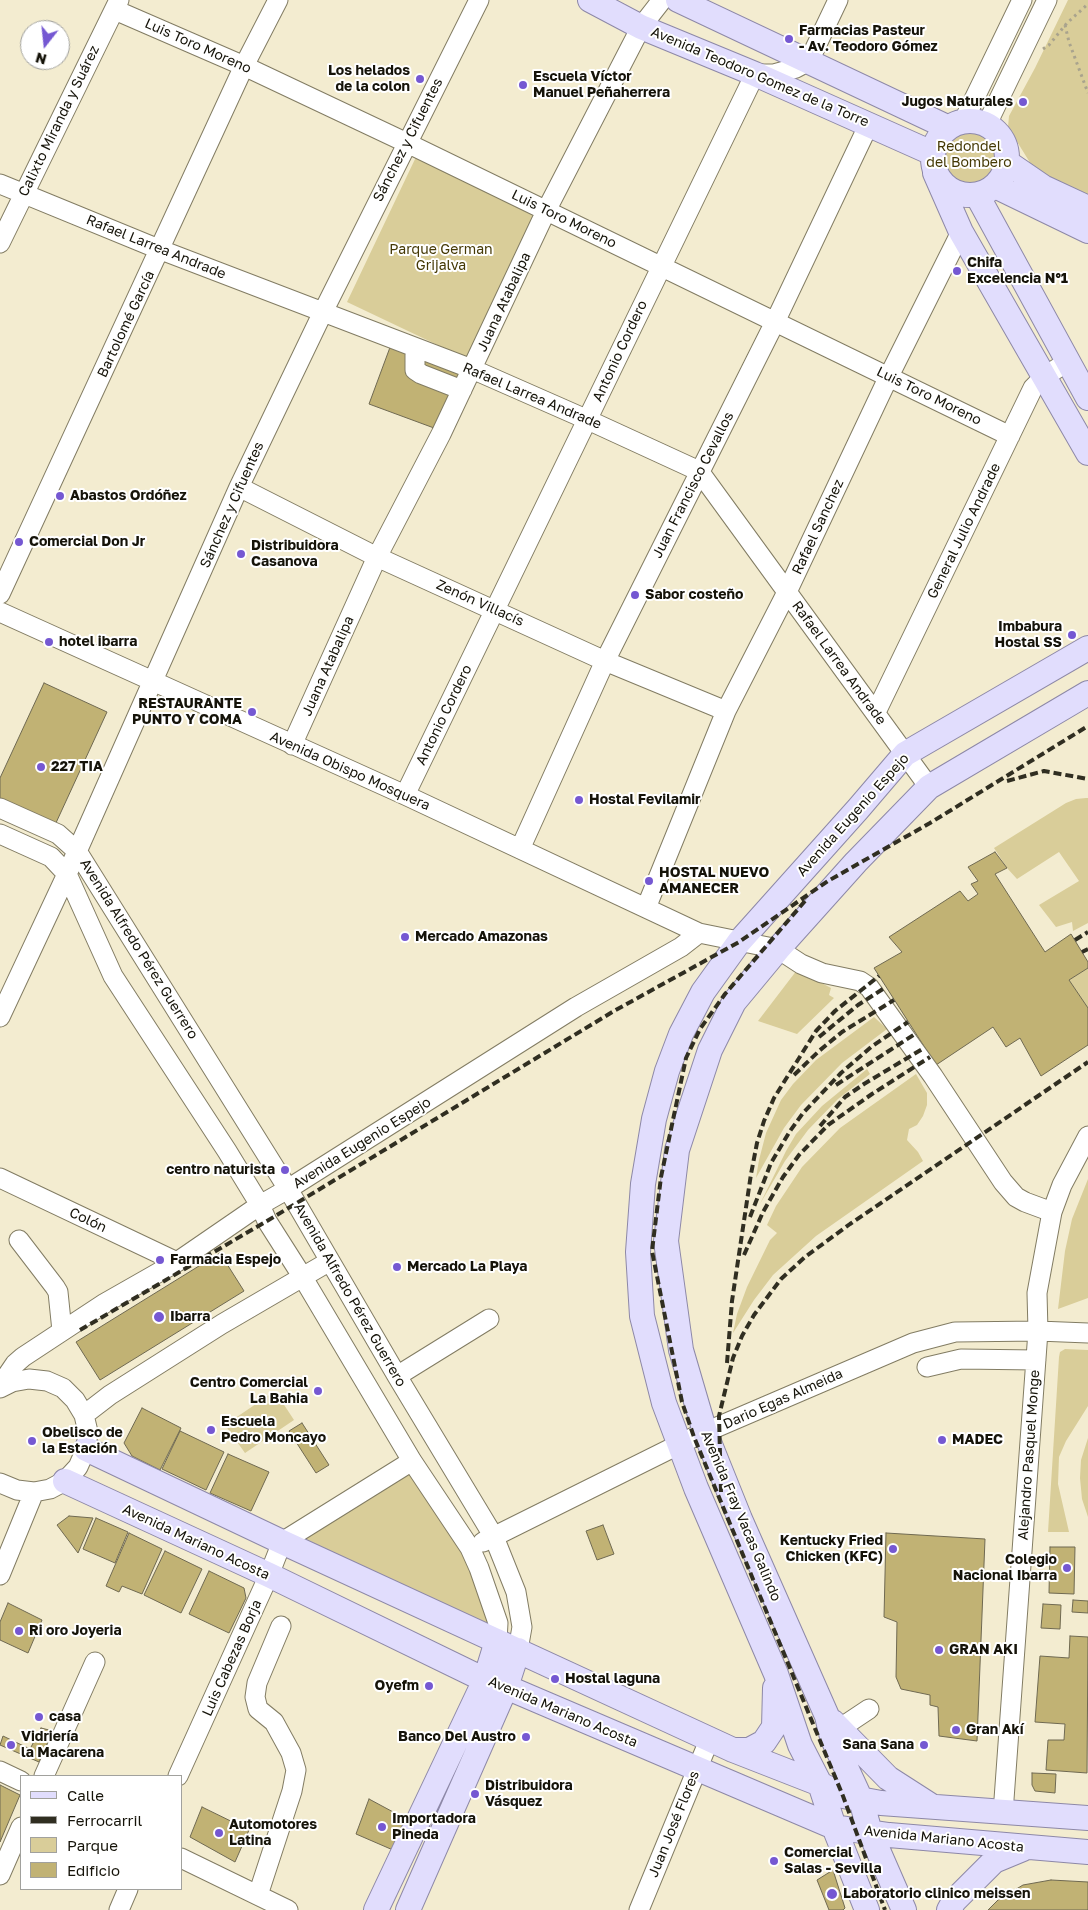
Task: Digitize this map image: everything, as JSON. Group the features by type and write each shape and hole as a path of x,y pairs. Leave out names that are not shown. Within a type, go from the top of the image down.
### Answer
{"main road":[{"name":"Avenida Teodoro Gomez de la Torre","path":"590,0 641,26 869,124 934,163"},
{"path":"678,0 809,61 956,124"},
{"path":"986,190 1003,176 1008,163 1007,148 1000,135 987,124 978,120 956,124 937,138 934,163 961,232 1088,453"},
{"path":"934,163 944,185 957,193 986,190 1088,231"},
{"path":"1008,163 1043,187 1088,208"},
{"path":"986,190 1067,362 1088,398"},
{"name":"Avenida Eugenio Espejo","path":"739,942 905,754 1088,648"},
{"path":"778,948 856,862 929,787 1088,693"},
{"name":"Avenida Fray Vacas Galindo","path":"739,942 703,992 681,1034 667,1071 654,1119 643,1184 638,1252 642,1316 664,1403 696,1488 776,1674 800,1745 820,1784 834,1827 867,1910"},
{"name":"Avenida Fray Vacas Galindo","path":"778,948 734,1002 710,1050 677,1150 666,1242 681,1350 705,1432 740,1519 833,1722 832,1737 861,1800 870,1832 904,1910"},
{"path":"86,1449 282,1542 733,1750 820,1784 842,1796 861,1800 1003,1813 1088,1818"},
{"name":"Avenida Mariano Acosta","path":"65,1481 496,1683 834,1827 1026,1848 1088,1852"},
{"path":"408,1910 496,1683 508,1645"},
{"path":"733,1750 749,1750 764,1742 774,1727 776,1674"},
{"path":"376,1910 496,1683"},
{"path":"833,1722 888,1778 931,1806"},
{"path":"949,1910 954,1901 994,1862 1026,1848"}],"street":[{"name":"Bartolomé García","path":"0,594 161,250 244,66 278,0"},
{"name":"Sánchez y Cifuentes","path":"0,1016 154,682 239,487 323,312 479,0"},
{"name":"Juana Atabalipa","path":"292,745 377,557 472,370 547,210 641,26 662,0"},
{"path":"755,74 774,74 796,68 809,61 838,0"},
{"path":"956,124 1022,0"},
{"path":"987,124 1047,0"},
{"name":"Luis Toro Moreno","path":"117,5 547,210 660,267 1010,436"},
{"name":"Calixto Miranda y Suárez","path":"0,243 117,5"},
{"name":"Antonio Cordero","path":"406,795 755,74"},
{"name":"Juan Francisco Cevallos","path":"520,849 605,661 775,322 869,124"},
{"name":"Rafael Larrea Andrade","path":"0,184 161,250 472,370 699,471 929,787"},
{"name":"Rafael Sanchez","path":"646,908 726,711 787,592 889,376 961,232"},
{"path":"418,349 415,356 415,370 420,374 462,390"},
{"name":"General Julio Andrade","path":"876,712 1033,388 1044,377 1067,362"},
{"name":"Zenón Villacís","path":"239,487 377,557 605,661 726,711"},
{"name":"Avenida Obispo Mosquera","path":"0,612 406,795 699,934"},
{"name":"Avenida Alfredo Pérez Guerrero","path":"0,808 58,834 77,851 288,1189 494,1537 516,1592 522,1627 508,1645 470,1548 412,1461 302,1276 267,1221 260,1205 227,1151 113,976 67,874 51,857 0,834"},
{"path":"699,934 778,948 802,964 822,973 860,981 869,987 933,1076 1003,1182 1016,1197 1052,1212"},
{"name":"Avenida Eugenio Espejo","path":"0,1387 15,1364 22,1357 105,1303 177,1262 260,1205 576,1007 681,947 699,934"},
{"name":"Alejandro Pasquel Monge","path":"1003,1813 1038,1330 1037,1293 1052,1212 1062,1185 1088,1136"},
{"name":"Colón","path":"0,1178 177,1262"},
{"path":"19,1240 55,1287 62,1331"},
{"path":"84,1415 110,1395 222,1324 330,1261"},
{"path":"397,1376 489,1319"},
{"name":"Dario Egas Almeida","path":"470,1548 705,1432 913,1342 955,1332 1038,1330 1088,1333"},
{"path":"927,1367 961,1359 1036,1360"},
{"path":"0,1387 12,1382 29,1379 47,1381 63,1388 75,1400 84,1415 88,1432 86,1449 78,1467 65,1481 50,1489 34,1492 17,1490 0,1483"},
{"path":"282,1542 412,1461"},
{"path":"0,1575 34,1492"},
{"name":"Luis Cabezas Borja","path":"178,1775 269,1575 282,1542"},
{"path":"258,1895 292,1791 296,1770 292,1753 274,1722 258,1709 255,1697 257,1683 281,1626"},
{"path":"44,1775 95,1662"},
{"path":"833,1722 870,1709"},
{"name":"Juan José Flores","path":"639,1910 710,1738"},
{"path":"0,1771 20,1781"},
{"path":"0,1875 20,1829"},
{"path":"182,1858 288,1910"},
{"path":"119,1910 128,1890"}],"path":[{"path":"1042,50 1049,46 1065,25 1088,4"},
{"path":"1065,25 1069,42 1088,93"}],"green space":[{"path":"1068,0 1088,0 1088,200 1034,176 1029,161 1008,127 1009,116"},
{"name":"Redondel del Bombero","path":"969,126 985,131 993,139 998,155 993,171 985,179 969,184 953,179 945,171 940,155 945,139 953,131"},
{"name":"Parque German Grijalva","path":"416,157 536,214 467,359 347,302"},
{"path":"1088,798 1088,923 1073,931 1072,922 1056,927 1039,905 1079,881 1059,852 1017,879 994,848 1066,803 1076,799"},
{"path":"1088,968 1088,1008 1069,980"},
{"path":"797,970 831,988 829,995 834,998 797,1034 758,1021"},
{"path":"874,1017 887,1029 842,1063 801,1105 784,1128 756,1178 766,1133 781,1100 793,1084 816,1060"},
{"path":"867,1069 870,1074 838,1099 808,1130 785,1161 760,1204 796,1134 822,1106"},
{"path":"916,1074 927,1093 927,1105 917,1125 909,1129 907,1140 923,1161 816,1236 773,1275 733,1333 737,1314 747,1287 770,1240 777,1233 767,1225 776,1206 802,1167 840,1128"},
{"path":"1088,1179 1088,1298 1058,1309 1065,1251 1072,1219"},
{"path":"1065,1349 1088,1350 1088,1406 1066,1441 1059,1457 1058,1484 1069,1532 1048,1532 1059,1357 1060,1352"},
{"path":"275,1391 294,1420 245,1453 225,1425"},
{"path":"1088,1438 1088,1517 1082,1499 1080,1478 1081,1460"},
{"path":"409,1470 471,1567 489,1628 301,1545 302,1537"}],"building":[{"path":"392,342 461,369 434,428 369,404"},
{"path":"44,683 107,712 55,825 0,799 0,778"},
{"path":"995,852 1007,868 995,874 1045,952 1071,934 1088,962 1088,968 1069,980 1088,1008 1088,1045 1041,1076 1020,1038 1006,1047 993,1027 936,1065 874,968 902,952 889,937 960,891 968,901 978,894 971,884 978,881 968,867"},
{"name":"Ibarra","path":"220,1253 244,1291 100,1380 76,1342"},
{"path":"142,1408 181,1428 160,1470 132,1456 124,1443"},
{"path":"302,1423 329,1465 316,1473 289,1431"},
{"path":"180,1431 224,1452 206,1490 162,1469"},
{"path":"228,1454 269,1472 251,1511 210,1493"},
{"path":"69,1516 93,1518 78,1553 57,1525"},
{"path":"96,1518 128,1532 115,1563 83,1549"},
{"path":"603,1525 614,1554 597,1560 586,1531"},
{"path":"129,1533 162,1549 142,1594 122,1586 119,1592 106,1586"},
{"name":"GRAN AKI","path":"886,1533 985,1539 977,1741 939,1736 938,1707 930,1705 930,1695 901,1689 896,1677 897,1622 884,1617"},
{"path":"1050,1547 1075,1547 1074,1594 1049,1593"},
{"path":"165,1551 202,1569 181,1613 144,1595"},
{"path":"209,1571 244,1588 246,1598 229,1633 189,1614"},
{"path":"1073,1600 1088,1601 1088,1613 1072,1612"},
{"name":"Ri oro Joyeria","path":"8,1603 42,1620 28,1653 0,1640 0,1622"},
{"path":"1043,1604 1061,1605 1060,1629 1041,1628"},
{"path":"1070,1636 1088,1637 1087,1773 1046,1770 1048,1740 1064,1740 1065,1724 1035,1722 1040,1656 1069,1658"},
{"name":"Vidriería la Macarena","path":"41,1728 53,1731 39,1762 0,1745 3,1736 30,1749"},
{"path":"1032,1773 1056,1774 1055,1793 1035,1791 1032,1785"},
{"path":"0,1785 20,1795 0,1842"},
{"name":"Importadora Pineda","path":"369,1799 408,1820 393,1850 356,1834"},
{"name":"Automotores Latina","path":"202,1807 249,1830 235,1862 190,1837"},
{"name":"Laboratorio clinico meissen","path":"833,1870 845,1908 843,1910 829,1910 817,1880"},
{"path":"1051,1880 1088,1882 1088,1910 988,1910 998,1900 1023,1885"}],"railway":[{"path":"80,1330 267,1221 614,1011 739,942 828,881 930,823 1088,726"},
{"path":"1007,781 1044,771 1088,779"},
{"path":"805,901 725,994 700,1029 686,1058 661,1177 652,1251 682,1402 694,1437 843,1796 885,1910"},
{"path":"1075,940 1088,932"},
{"path":"1082,952 1088,949"},
{"path":"727,1363 732,1301 751,1174 757,1143 764,1121 774,1098 816,1031 835,1011 879,976"},
{"path":"819,1037 858,1005 886,987"},
{"path":"794,1075 842,1032 894,1000"},
{"path":"750,1217 771,1163 803,1113 841,1073 871,1047 908,1022"},
{"path":"836,1085 915,1034"},
{"path":"820,1126 845,1097 924,1048"},
{"path":"744,1255 763,1212 783,1177 799,1155 828,1125 930,1057"},
{"path":"721,1492 719,1416 733,1358 742,1336 754,1315 781,1279 805,1257 850,1224 1088,1062"}],"place":[{"name":"Farmacias Pasteur - Av. Teodoro Gómez","path":"789,39"},
{"name":"Los helados de la colon","path":"420,79"},
{"name":"Escuela Víctor Manuel Peñaherrera","path":"523,85"},
{"name":"Jugos Naturales","path":"1023,102"},
{"name":"Chifa Excelencia N°1","path":"957,271"},
{"name":"Abastos Ordóñez","path":"60,496"},
{"name":"Comercial Don Jr","path":"19,542"},
{"name":"Distribuidora Casanova","path":"241,554"},
{"name":"Sabor costeño","path":"635,595"},
{"name":"Imbabura Hostal SS","path":"1072,635"},
{"name":"hotel ibarra","path":"49,642"},
{"name":"RESTAURANTE PUNTO Y COMA","path":"252,712"},
{"name":"227 TIA","path":"41,767"},
{"name":"Hostal Fevilamir","path":"579,800"},
{"name":"HOSTAL NUEVO AMANECER","path":"649,881"},
{"name":"Mercado Amazonas","path":"405,937"},
{"name":"centro naturista","path":"285,1170"},
{"name":"Farmacia Espejo","path":"160,1260"},
{"name":"Mercado La Playa","path":"397,1267"},
{"name":"Ibarra","path":"159,1317"},
{"name":"Centro Comercial La Bahia","path":"318,1391"},
{"name":"Escuela Pedro Moncayo","path":"211,1430"},
{"name":"MADEC","path":"942,1440"},
{"name":"Obelisco de la Estación","path":"32,1441"},
{"name":"Kentucky Fried Chicken (KFC)","path":"893,1549"},
{"name":"Colegio Nacional Ibarra","path":"1067,1568"},
{"name":"Ri oro Joyeria","path":"19,1631"},
{"name":"GRAN AKI","path":"939,1650"},
{"name":"Hostal laguna","path":"555,1679"},
{"name":"Oyefm","path":"429,1686"},
{"name":"casa","path":"39,1717"},
{"name":"Gran Akí","path":"956,1730"},
{"name":"Banco Del Austro","path":"526,1737"},
{"name":"Vidriería la Macarena","path":"11,1745"},
{"name":"Sana Sana","path":"924,1745"},
{"name":"Distribuidora Vásquez","path":"475,1794"},
{"name":"Importadora Pineda","path":"382,1827"},
{"name":"Automotores Latina","path":"219,1833"},
{"name":"Comercial Salas - Sevilla","path":"774,1861"},
{"name":"Laboratorio clinico meissen","path":"832,1894"}]}
